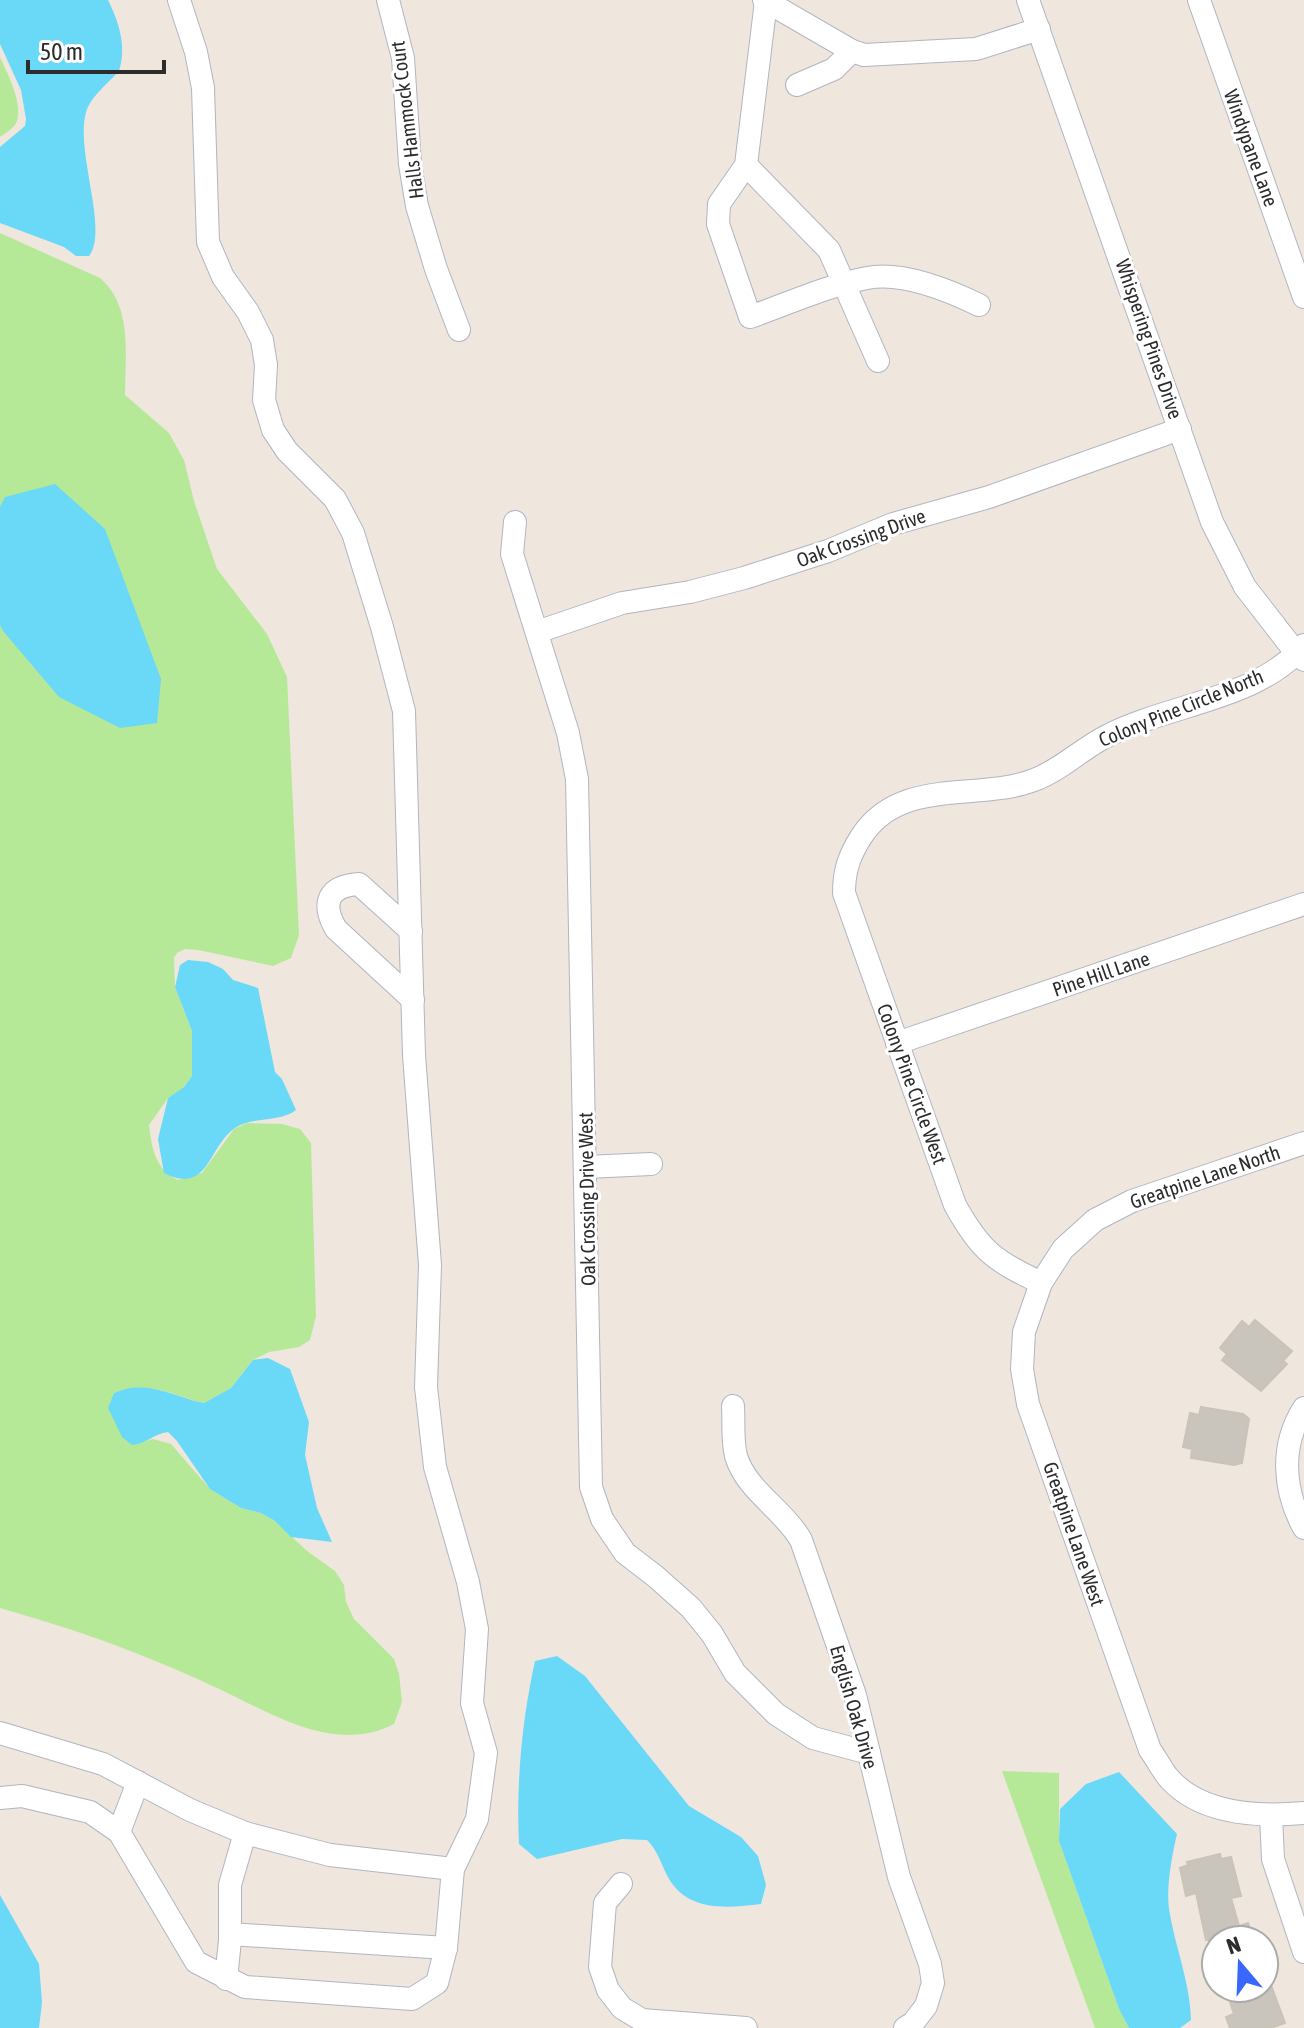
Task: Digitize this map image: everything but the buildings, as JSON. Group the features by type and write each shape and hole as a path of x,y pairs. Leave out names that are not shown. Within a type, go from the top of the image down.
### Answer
{"street":[{"name":"Halls Hammock Court","path":"388,0 403,58 410,164 417,206 459,330"},
{"name":"Whispering Pines Drive","path":"1028,0 1212,522 1245,587 1302,653"},
{"name":"Windypane Lane","path":"1199,0 1304,297"},
{"path":"0,1798 22,1796 90,1812 119,1832 196,1962 226,1979 245,1987 412,1999 437,1983 446,1948 453,1869 477,1819 486,1753 472,1703 477,1629 468,1582 435,1467 426,1387 430,1265 414,1055 404,711 353,533 335,499 287,451 273,430 264,400 266,365 262,340 248,312 223,277 208,242 203,88 196,52 178,1"},
{"path":"979,305 943,287 869,277 750,317 718,224 719,204 746,165 765,1 864,55 976,49 1039,29"},
{"path":"797,85 834,69 852,51"},
{"path":"746,165 829,250 878,361"},
{"name":"Oak Crossing Drive","path":"537,632 622,603 690,592 744,578 828,551 893,524 989,497 1180,429"},
{"name":"Oak Crossing Drive West","path":"515,522 512,554 568,733 577,779 591,1487 602,1519 625,1553 691,1608 712,1634 735,1673 776,1714 813,1738 869,1753"},
{"name":"Colony Pine Circle North","path":"853,850 866,828 887,811 908,800 932,794 1008,787 1034,780 1107,736 1255,683 1302,653"},
{"name":"Colony Pine Circle West","path":"853,850 844,872 844,893 955,1205 987,1253 1041,1283"},
{"path":"411,931 359,884 345,885 334,891 328,901 327,914 336,929 413,1000"},
{"name":"Pine Hill Lane","path":"897,1043 1304,904"},
{"name":"Greatpine Lane North","path":"1041,1283 1063,1249 1095,1220 1132,1201 1304,1143"},
{"path":"586,1167 651,1164"},
{"name":"Greatpine Lane West","path":"1041,1283 1024,1332 1022,1369 1028,1404 1150,1750 1169,1778 1192,1796 1228,1811 1271,1816"},
{"name":"English Oak Drive","path":"733,1406 736,1454 745,1476 791,1522 801,1540 855,1695 899,1877 930,1964 933,1983 926,2006 909,2025"},
{"path":"1304,1408 1294,1424 1286,1454 1288,1485 1304,1528"},
{"path":"0,1733 103,1764 190,1810 245,1833 330,1855 453,1869"},
{"path":"119,1832 138,1782"},
{"path":"1304,1813 1271,1816 1273,1859 1304,1952"},
{"path":"226,1979 230,1885 245,1833"},
{"path":"621,1884 605,1903 600,1967 608,1990 622,2008 642,2020 746,2028"},
{"path":"230,1934 446,1948"}],"green space":[{"path":"0,57 17,100 18,118 15,125 0,137"},
{"path":"0,233 100,278 111,289 118,302 125,332 125,395 169,433 184,460 217,569 267,634 287,677 299,935 291,958 273,966 198,950 185,949 177,953 174,958 175,987 192,1031 192,1076 184,1087 168,1098 149,1125 153,1150 160,1164 178,1180 202,1173 234,1129 247,1123 282,1124 300,1129 311,1143 316,1316 310,1340 299,1347 269,1352 253,1360 231,1388 204,1403 148,1388 114,1393 132,1445 153,1439 171,1444 210,1489 241,1508 261,1513 275,1521 307,1551 335,1571 344,1585 346,1602 354,1619 394,1659 399,1674 402,1702 394,1724 371,1732 349,1735 303,1727 133,1652 0,1608"},
{"path":"1002,1771 1059,1773 1059,1841 1119,2009 1129,2028 1095,2028"}],"water":[{"path":"0,0 108,0 115,17 122,44 119,71 90,104 84,125 96,228 89,256 76,256 64,247 0,223 0,147 25,126 26,119 21,90 0,44"},
{"path":"55,484 105,529 161,679 157,723 120,728 59,697 0,625 0,507 5,497"},
{"path":"188,960 208,962 223,969 233,980 258,988 275,1072 282,1079 296,1110 282,1117 250,1122 235,1128 199,1174 179,1178 164,1173 158,1139 168,1098 184,1087 192,1076 192,1031 175,987 180,965"},
{"path":"268,1358 290,1369 309,1422 305,1455 317,1508 332,1542 291,1537 275,1521 261,1513 241,1508 210,1489 168,1432 132,1445 122,1437 108,1408 114,1393 137,1387 204,1403 231,1388 253,1360"},
{"path":"557,1656 585,1676 689,1806 741,1837 758,1856 766,1885 761,1904 722,1907 687,1897 669,1879 647,1840 622,1839 537,1859 519,1844 519,1775 530,1683 535,1661"},
{"path":"1119,1772 1177,1834 1168,1900 1191,2020 1180,2028 1129,2028 1119,2009 1059,1841 1060,1809 1086,1784"},
{"path":"0,1895 39,1964 42,2002 39,2028 0,2028"}]}
